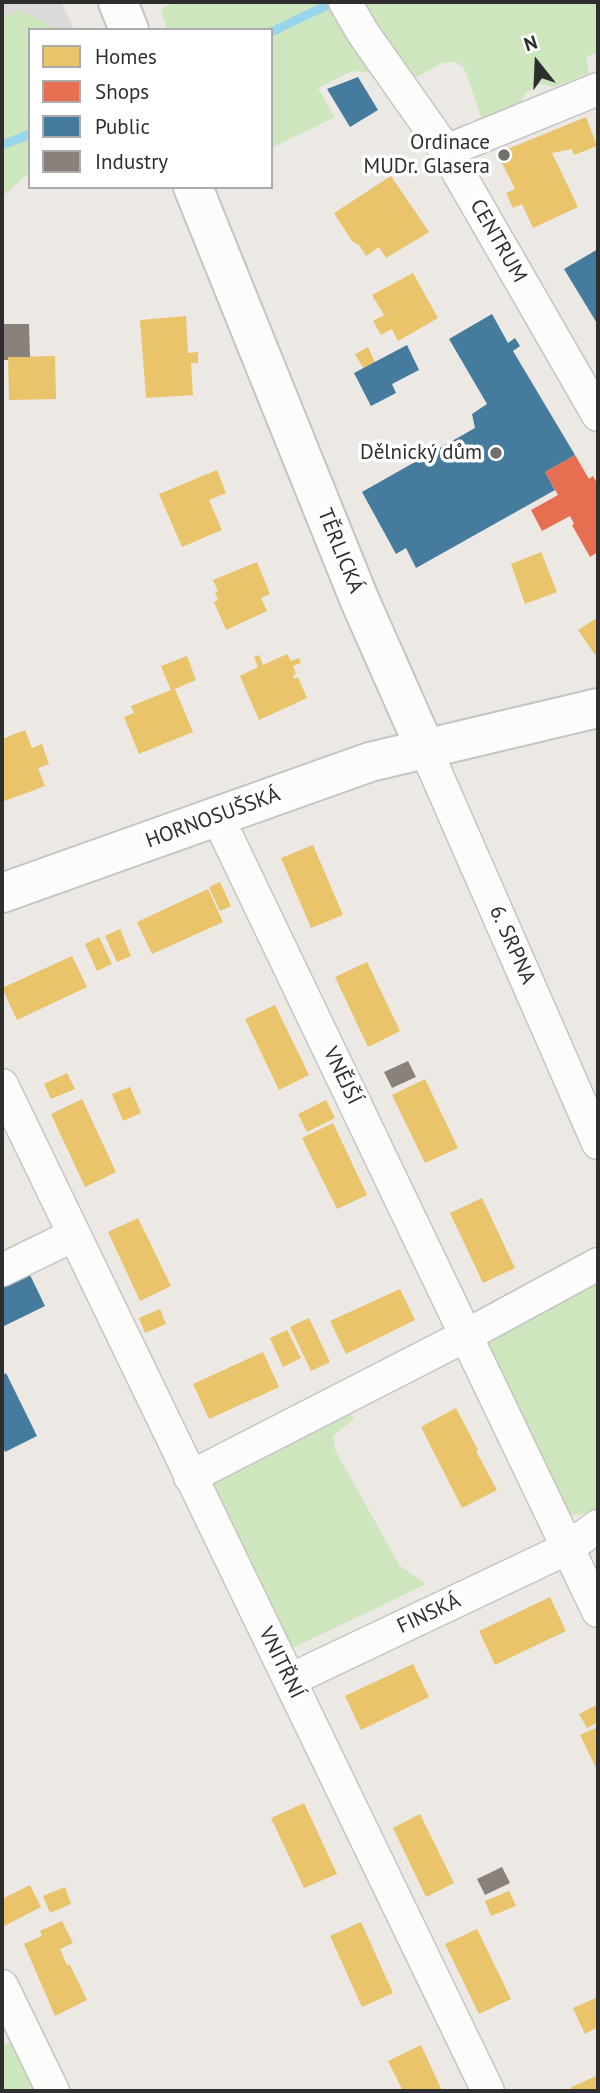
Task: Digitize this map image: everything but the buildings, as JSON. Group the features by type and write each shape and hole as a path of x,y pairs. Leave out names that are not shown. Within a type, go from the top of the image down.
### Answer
{"main road":[{"path":"118,2 128,28"},
{"name":"TĚRLICKÁ","path":"194,189 360,601 425,748"},
{"path":"425,748 491,735 598,708"},
{"name":"HORNOSUŠSKÁ","path":"2,893 370,762 425,748"}],"street":[{"name":"CENTRUM","path":"349,8 363,33 446,151 598,415"},
{"path":"446,151 598,89"},
{"name":"6. SRPNA","path":"425,748 598,1143"},
{"name":"VNĚJŠÍ","path":"217,816 568,1548"},
{"name":"VNITŘNÍ","path":"2,1085 488,2091"},
{"path":"2,1270 74,1235"},
{"path":"190,1477 467,1335 598,1264"},
{"name":"FINSKÁ","path":"290,1680 568,1548 598,1526"},
{"path":"568,1548 598,1611"},
{"path":"2,1986 52,2091"}],"shaded area":[{"path":"2,2 61,2 73,28 28,28 28,36 2,109"}],"green space":[{"path":"176,2 598,2 598,52 586,57 589,73 554,87 540,84 525,93 522,101 482,119 464,68 456,62 443,62 416,78 352,71 318,88 335,117 273,147 273,28 166,28 161,9"},
{"path":"19,9 51,26 64,28 28,28 28,174 2,197 2,18"},
{"path":"598,1279 598,1507 586,1513 574,1514 565,1512 489,1355 487,1343 494,1332"},
{"path":"348,1407 354,1419 333,1436 335,1450 400,1566 426,1584 289,1650 208,1494 214,1478"},
{"path":"16,2039 41,2091 2,2091 2,2046"}],"waterway":[{"path":"273,31 334,2"},
{"path":"2,145 28,135"}],"place":[{"name":"Ordinace MUDr. Glasera","path":"504,155"},
{"name":"Dělnický dům","path":"496,453"}]}
